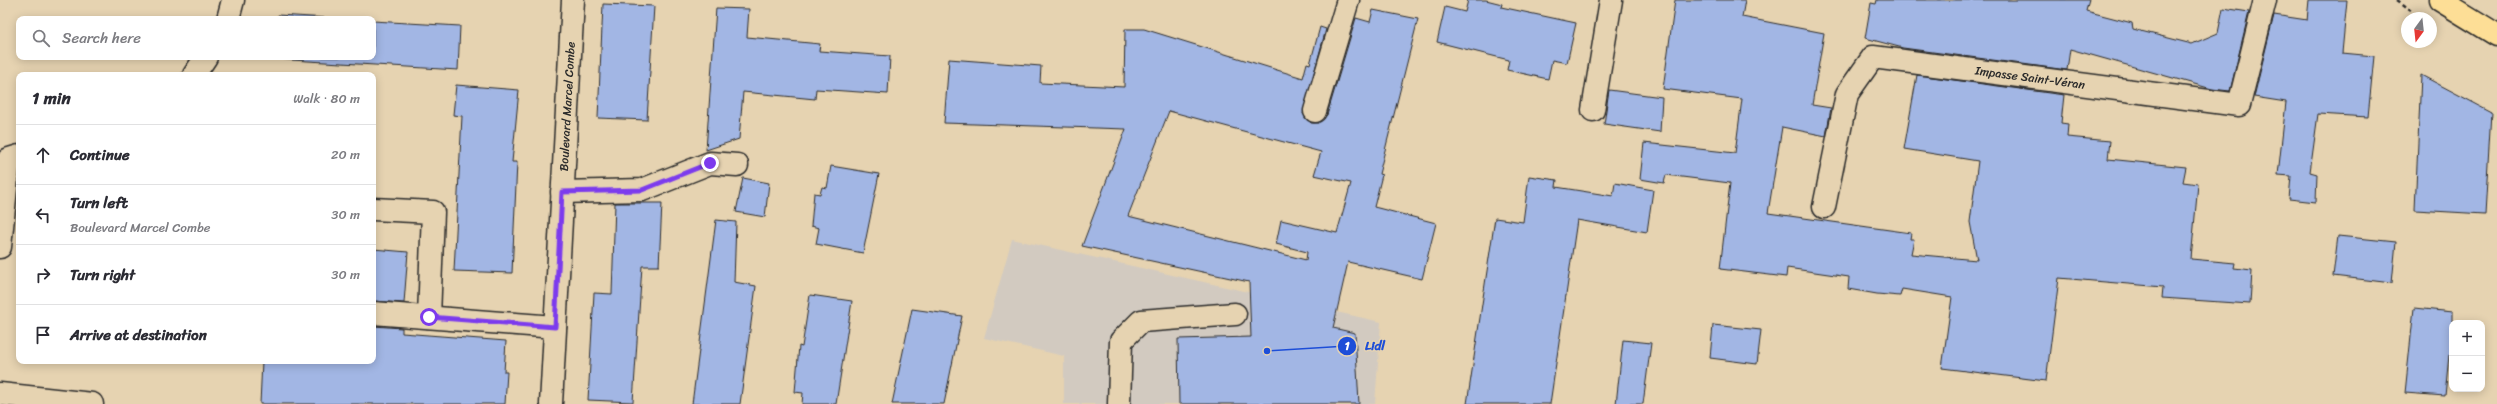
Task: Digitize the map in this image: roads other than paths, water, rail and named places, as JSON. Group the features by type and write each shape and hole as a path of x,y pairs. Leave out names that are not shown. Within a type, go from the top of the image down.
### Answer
{"main road":[{"path":"2440,0 2497,35"}],"street":[{"path":"229,16 233,0"},
{"name":"Boulevard Marcel Combe","path":"552,404 573,0"},
{"path":"1315,111 1348,0"},
{"path":"1593,110 1610,0"},
{"name":"Impasse Saint-Véran","path":"1824,207 1847,94 1873,57 2239,105 2265,0"},
{"path":"196,72 204,60"},
{"path":"0,247 9,159 16,157"},
{"path":"562,192 642,190 710,163 736,165"},
{"path":"376,209 433,212 429,317"},
{"path":"376,313 555,327"},
{"path":"1119,404 1121,341 1142,321 1235,314"},
{"path":"0,394 92,404"}],"place":[{"name":"Lidl","path":"1267,351"}]}
